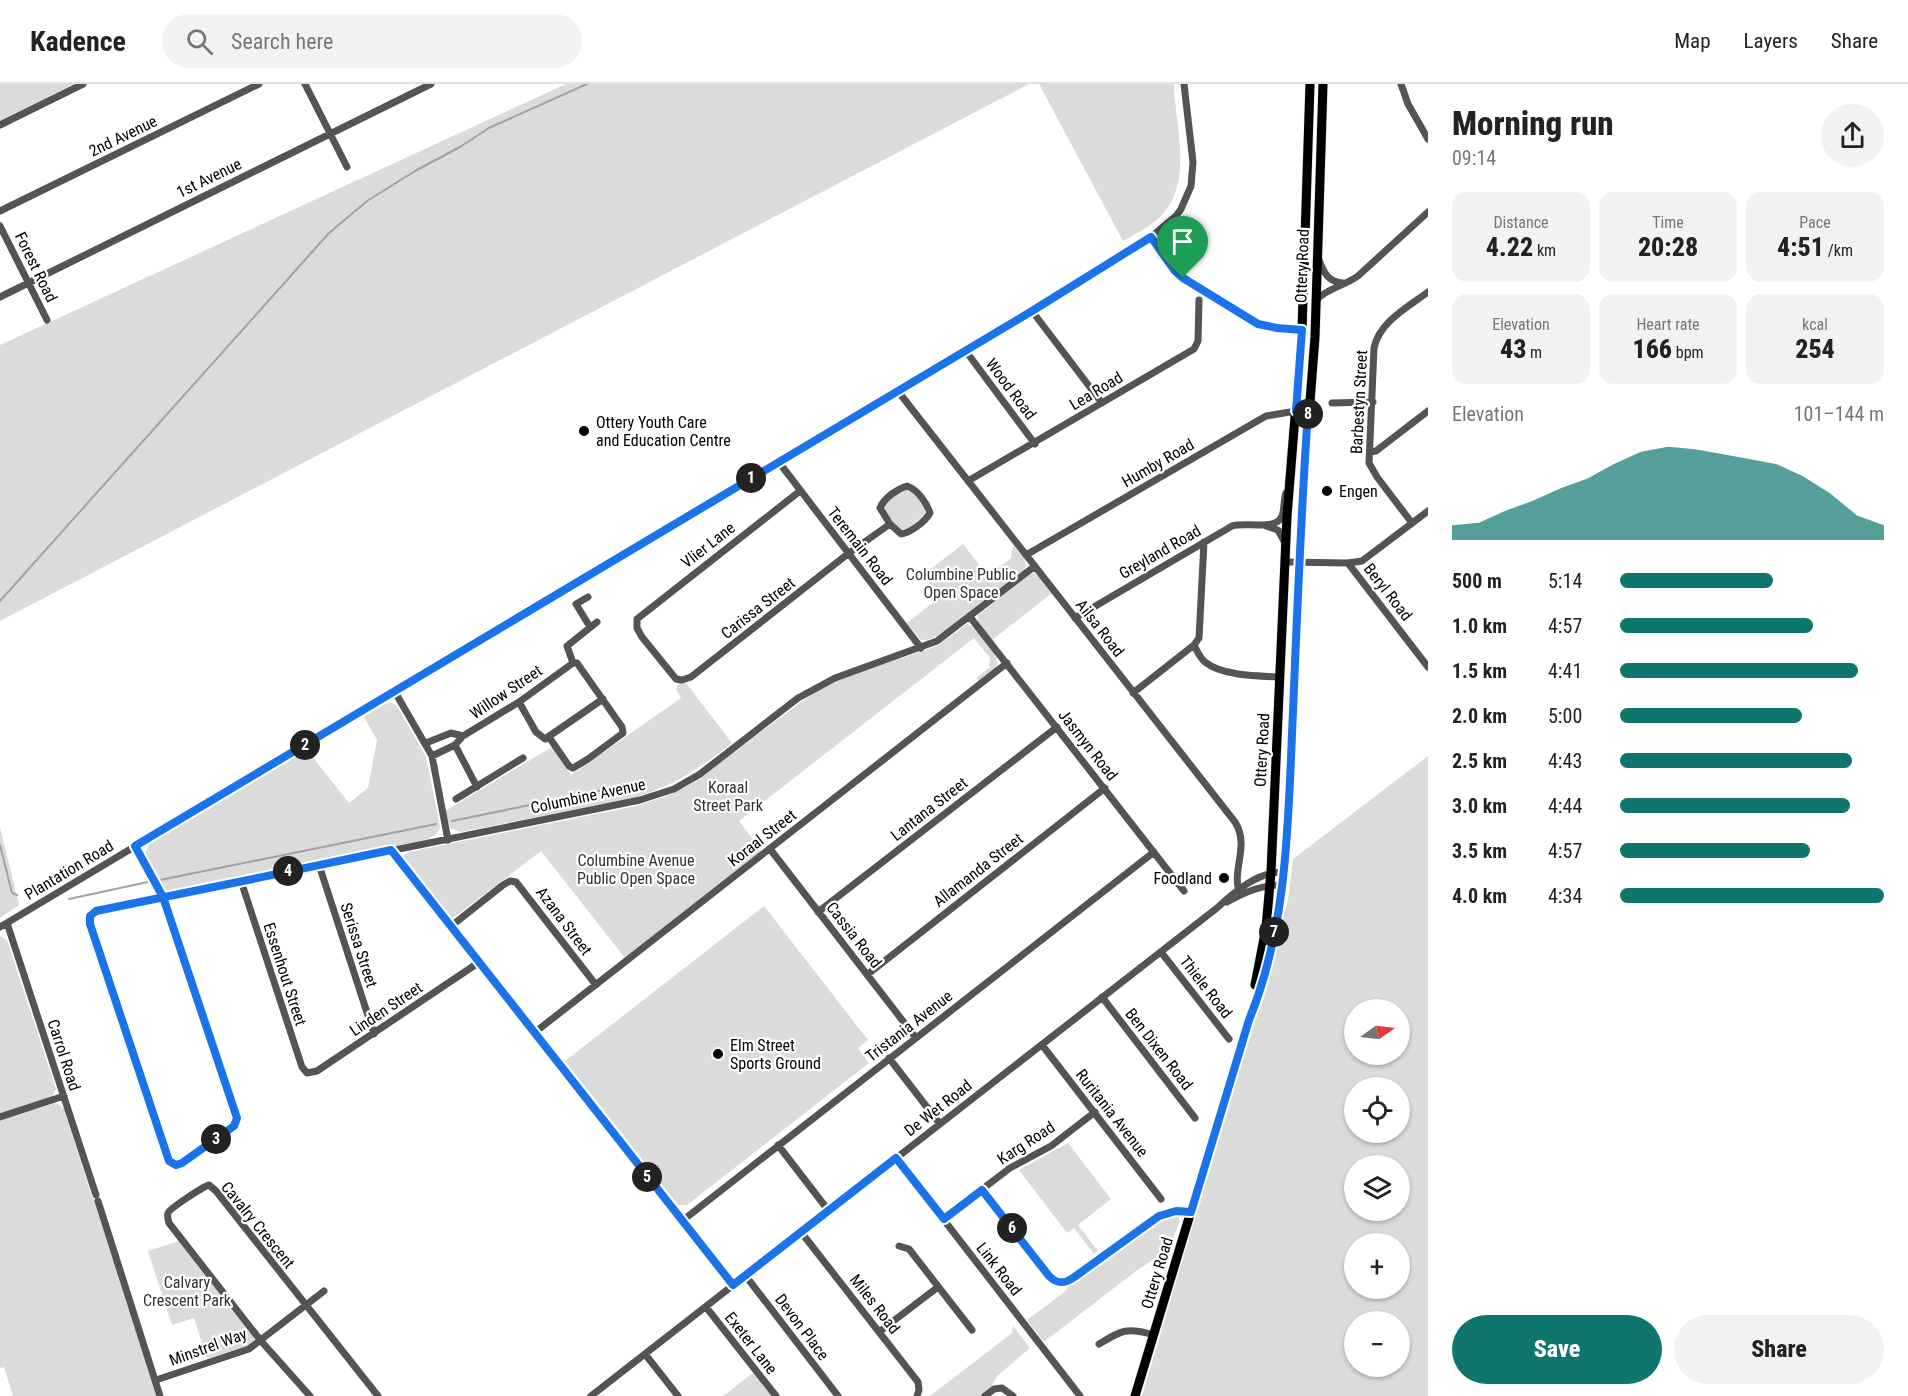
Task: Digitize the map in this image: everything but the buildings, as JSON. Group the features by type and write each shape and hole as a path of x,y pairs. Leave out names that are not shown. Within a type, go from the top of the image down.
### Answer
{"main road":[{"name":"Ottery Road","path":"1249,1020 1266,928 1271,872 1286,544 1302,330 1310,84"},
{"name":"Ottery Road","path":"1134,1396 1264,974 1284,872 1299,562 1316,300 1323,84"}],"street":[{"path":"0,125 83,84"},
{"name":"2nd Avenue","path":"0,212 259,84"},
{"path":"305,84 348,167"},
{"name":"1st Avenue","path":"0,297 431,84"},
{"name":"Plantation Road","path":"3,925 1032,311 1151,237 1176,216 1189,193 1193,169 1186,84"},
{"path":"1401,84 1408,104 1428,139"},
{"path":"1316,300 1325,292 1346,284 1358,276 1428,212"},
{"path":"1165,257 1164,237 1176,216"},
{"name":"Forest Road","path":"0,226 47,321"},
{"path":"1151,237 1175,271 1191,284 1266,326 1302,330"},
{"path":"1317,257 1325,275 1331,280 1346,284"},
{"name":"Barbestyn Street","path":"1412,523 1372,470 1370,452 1374,348 1379,332 1428,292"},
{"name":"Lea Road","path":"968,481 1035,444 1194,349 1198,341 1199,300"},
{"path":"1032,311 1102,403"},
{"name":"Wood Road","path":"964,350 1035,444"},
{"name":"Ailsa Road","path":"897,390 1238,827 1242,843 1239,892"},
{"path":"1332,403 1373,402"},
{"name":"Humby Road","path":"1026,555 1266,416 1296,411 1308,412"},
{"path":"1370,452 1376,451 1428,411"},
{"name":"Teremain Road","path":"778,461 921,648"},
{"path":"1264,525 1280,519 1290,482"},
{"path":"912,487 928,507 929,516 903,534 898,533 890,524 881,512 881,506 902,488 912,487"},
{"name":"Vlier Lane","path":"682,680 673,676 642,637 636,622 646,610 800,491"},
{"path":"1285,562 1348,563 1362,561 1428,511"},
{"name":"Carissa Street","path":"682,680 698,672 890,524"},
{"name":"Greyland Road","path":"1075,618 1235,525 1264,525"},
{"path":"1264,525 1278,530 1286,544"},
{"path":"1133,693 1198,641 1204,542"},
{"name":"Beryl Road","path":"1348,563 1428,667"},
{"name":"Columbine Avenue","path":"163,897 237,1121 234,1126 182,1163 172,1164 158,1133 90,924 90,916 96,911 163,897 391,850 448,840 660,794 700,774 814,688 853,671 937,641 1035,566"},
{"path":"588,597 576,604 590,627"},
{"name":"Jasmyn Road","path":"970,617 1184,891"},
{"path":"549,737 570,767 575,767 621,735 623,731 579,665 573,663 567,646 597,622"},
{"path":"1194,645 1204,661 1216,667 1241,675 1280,677"},
{"name":"Willow Street","path":"432,756 455,745 462,736 519,702 573,663"},
{"name":"Koraal Street","path":"534,1033 1007,663"},
{"path":"395,692 432,756 448,840"},
{"path":"519,702 540,737 545,739 603,699"},
{"name":"Lantana Street","path":"818,912 1057,727"},
{"name":"Willow Street","path":"426,743 451,733 462,736"},
{"path":"455,745 477,787"},
{"path":"456,799 523,758"},
{"name":"Allamanda Street","path":"868,974 1105,788"},
{"path":"135,846 163,897"},
{"name":"Cassia Road","path":"770,849 916,1038"},
{"path":"391,850 733,1285"},
{"name":"Tristania Avenue","path":"682,1221 1154,852"},
{"name":"Serissa Street","path":"319,865 374,1034"},
{"name":"De Wet Road","path":"591,1396 1217,908 1271,872 1284,872"},
{"name":"Essenhout Street","path":"241,881 302,1067 307,1073"},
{"name":"Azana Street","path":"450,927 503,885 510,881 516,882 596,985"},
{"name":"De Wet Road","path":"1239,892 1270,885 1282,885"},
{"name":"Carrol Road","path":"3,925 64,1096 160,1396"},
{"name":"Thiele Road","path":"1161,952 1229,1039"},
{"name":"Linden Street","path":"307,1073 315,1072 478,963"},
{"name":"Ben Dixen Road","path":"1102,998 1195,1118"},
{"name":"Ruritania Avenue","path":"1042,1045 1161,1199"},
{"path":"889,1058 940,1124"},
{"path":"0,1117 64,1096"},
{"name":"Karg Road","path":"944,1219 1010,1168 1051,1146 1095,1112"},
{"path":"778,1145 828,1210"},
{"name":"Link Road","path":"896,1158 1080,1396"},
{"name":"Cavalry Crescent","path":"261,1341 169,1223 168,1212 174,1206 188,1199 206,1185 213,1187 305,1306"},
{"path":"982,1190 1049,1276 1061,1283 1073,1278 1159,1216 1176,1211 1191,1212"},
{"name":"Miles Road","path":"801,1232 918,1382 917,1396"},
{"path":"899,1246 909,1249 972,1330"},
{"name":"Devon Place","path":"745,1275 838,1396"},
{"path":"879,1332 938,1287"},
{"name":"Minstrel Way","path":"156,1380 249,1349 324,1290"},
{"path":"305,1306 378,1396"},
{"name":"Exeter Lane","path":"706,1307 776,1396"},
{"path":"1099,1344 1122,1330 1134,1329 1154,1335"},
{"path":"261,1341 310,1396"},
{"path":"645,1354 678,1396"},
{"path":"985,1396 994,1389 1002,1388 1013,1396"}],"green space":[{"path":"0,84 74,84 0,121"},
{"path":"566,84 1029,84 0,621 0,345"},
{"path":"1039,84 1174,84 1180,173 1169,205 1158,219 1123,241"},
{"path":"907,489 919,499 926,513 907,530 900,531 883,510 884,505"},
{"name":"Columbine Public Open Space","path":"963,544 988,576 1011,558 1014,546 1024,558 1026,567 941,634 921,640 907,623 940,597 923,575"},
{"path":"1034,573 1052,593 992,640 978,621 978,615"},
{"name":"Columbine Avenue Public Open Space","path":"967,624 976,630 995,655 997,665 994,670 979,682 976,678 989,668 990,658 974,638 739,821 762,851 625,958 541,851 452,919 447,917 404,860 403,856 408,852 636,806 670,795 694,782 816,691 840,679 937,646"},
{"name":"Columbine Avenue Public Open Space","path":"678,683 686,683 732,743 697,769 660,789 632,798 461,832 450,828 445,811 552,747 571,775 681,698 676,689"},
{"path":"387,703 397,706 426,757 440,826 436,834 429,839 170,892 163,890 145,856 149,844 307,750 349,803 368,788 377,740 364,717"},
{"path":"1428,756 1428,1396 1142,1396 1270,966 1288,900 1293,859"},
{"path":"0,827 19,905 0,918"},
{"name":"Elm Street Sports Ground","path":"764,906 868,1040 858,1048 869,1063 687,1205 678,1205 565,1061"},
{"path":"0,936 7,940 56,1089 52,1097 0,1114"},
{"path":"55,1103 64,1109 92,1197 96,1201 157,1396 13,1396 4,1367 0,1368 0,1120"},
{"path":"1068,1143 1111,1199 1078,1225 1098,1251 1094,1254 1074,1228 1067,1233 1019,1170"},
{"path":"1176,1215 1180,1220 1167,1255 1162,1254 1136,1271 1044,1342 1027,1320 1121,1245 1152,1225"},
{"name":"Calvary Crescent Park","path":"179,1241 254,1337 250,1345 207,1359 194,1318 172,1325 148,1251"},
{"path":"1013,1326 1030,1348 997,1376 990,1389 982,1396 930,1396 1012,1333"},
{"path":"753,1373 772,1396 723,1396"}],"waterway":[{"path":"0,601 329,233 367,201 489,128 587,84"},
{"path":"452,821 628,785"},
{"path":"160,880 436,824"},
{"path":"0,845 12,893 17,895"},
{"path":"69,899 148,882"}],"place":[{"name":"Ottery Youth Care and Education Centre","path":"584,431"},
{"name":"Engen","path":"1327,491"},
{"name":"Foodland","path":"1224,878"},
{"name":"Elm Street Sports Ground","path":"718,1054"}],"route":[{"path":"1183,278 1175,271 1151,237 1032,311 135,846 163,897 237,1118 234,1126 182,1163 176,1165 169,1161 90,924 90,916 96,911 163,897 391,850 733,1285 896,1158 944,1219 982,1190 1049,1276 1061,1283 1073,1278 1159,1216 1176,1211 1191,1212 1249,1020 1257,1001 1275,928 1284,872 1308,412 1296,411 1302,330 1258,324 1183,278"}],"park label":[{"name":"Koraal Street Park","path":"728,796"}]}
